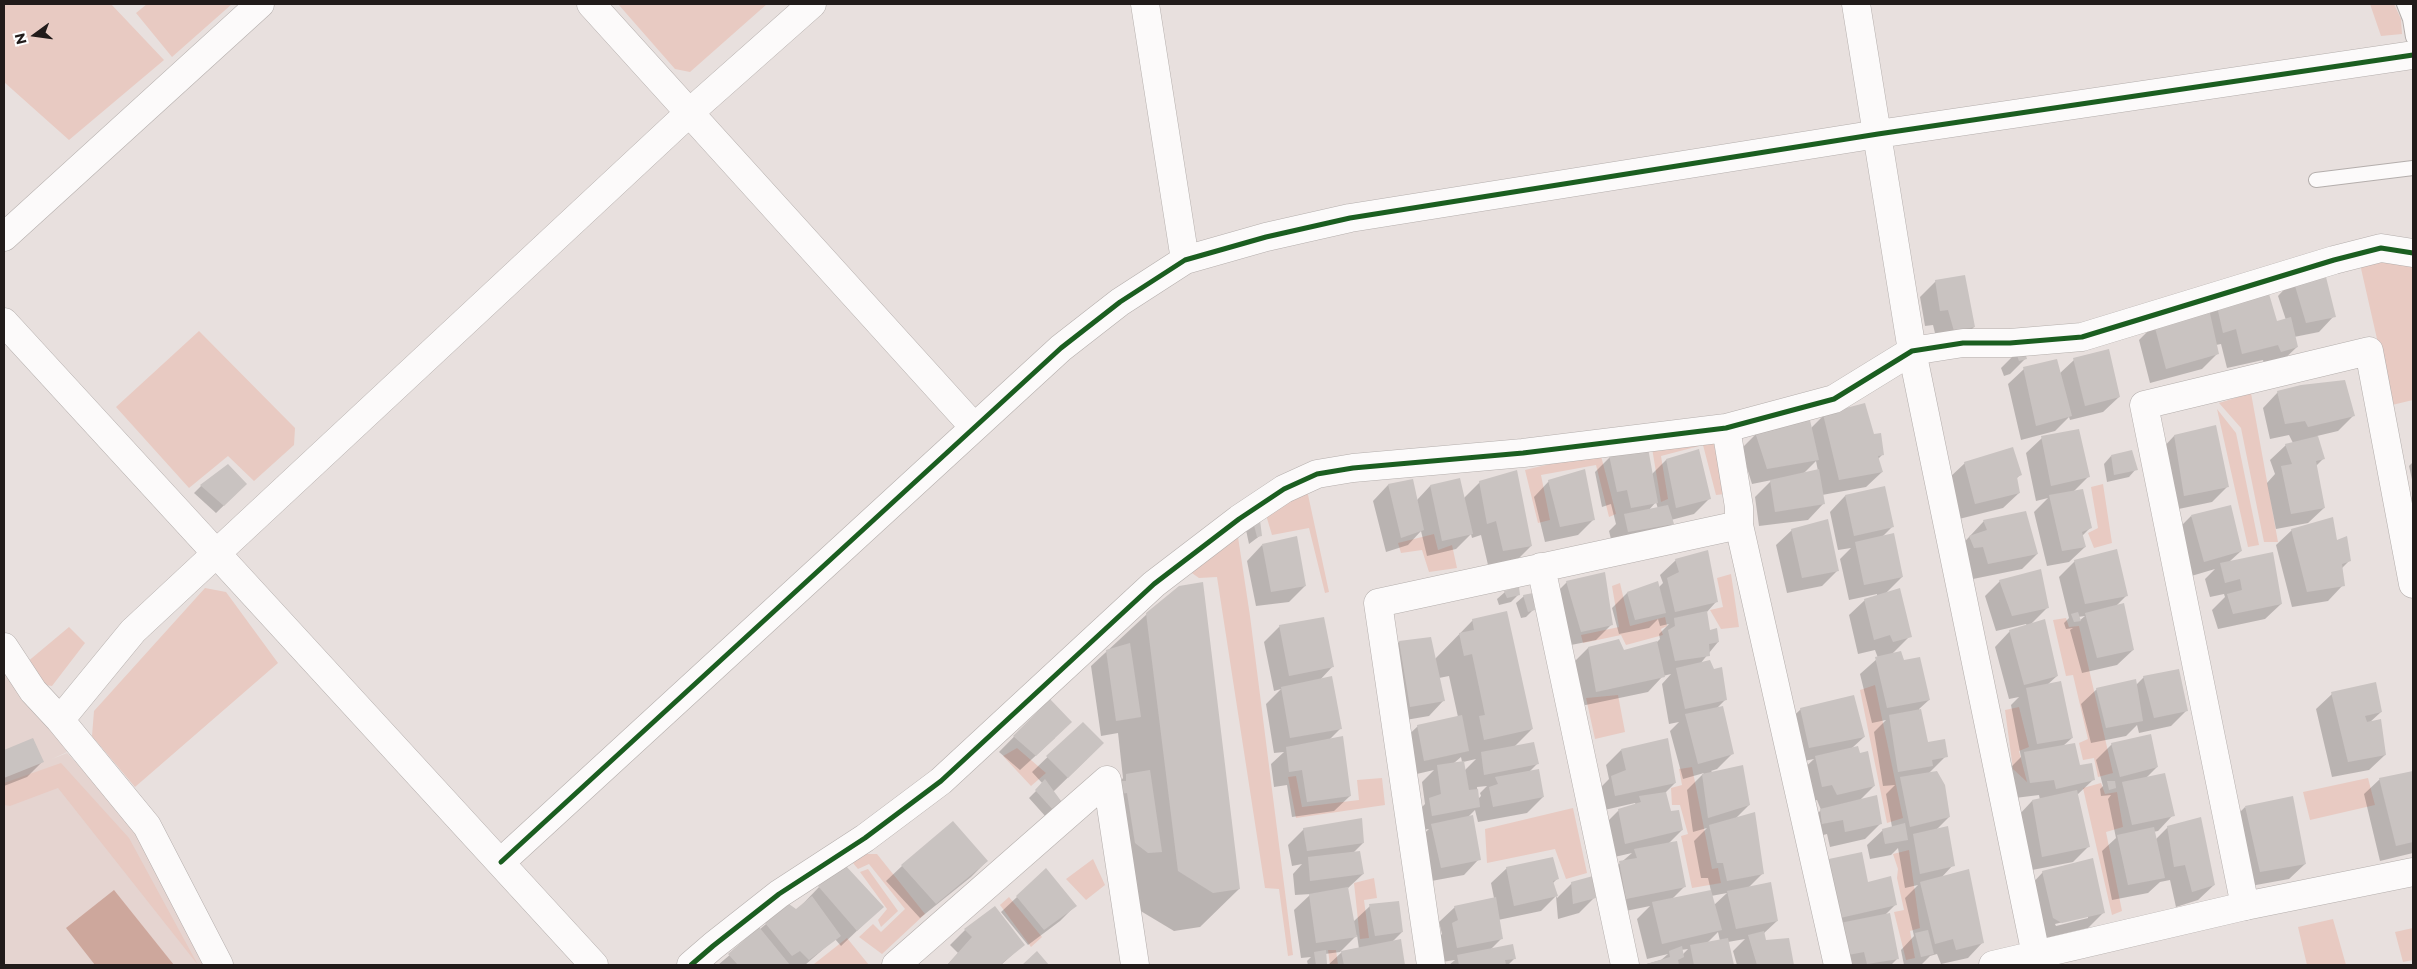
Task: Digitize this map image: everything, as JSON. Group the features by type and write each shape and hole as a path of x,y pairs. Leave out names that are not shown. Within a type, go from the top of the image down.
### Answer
{"street":[{"path":"4,237 260,4"},
{"path":"590,4 974,428"},
{"path":"60,720 133,631 689,113 812,4"},
{"path":"1145,4 1185,260"},
{"path":"1856,4 1912,351 2036,955"},
{"path":"501,862 1061,348 1120,302 1185,260 1266,236 1350,218 1878,134 2413,55"},
{"path":"691,965 779,894 865,838 941,781 1154,584 1239,519 1284,489 1317,474 1353,468 1523,453 1726,428 1834,399 1912,351 1963,342 2010,343 2082,337 2334,260 2381,248 2413,253"},
{"path":"4,322 594,965"},
{"path":"2245,906 2144,405 2369,351 2413,584"},
{"path":"1726,428 1739,507 1739,525 1838,965"},
{"path":"1431,965 1378,603 1739,525"},
{"path":"1541,567 1625,965"},
{"path":"4,647 33,690 147,826 219,965"},
{"path":"896,965 1005,872 1107,780 1134,965"},
{"path":"1993,965 2245,906 2413,872"}],"lane":[{"path":"2404,4 2410,19 2413,37"},
{"path":"2316,180 2413,168"}],"shaded area":[{"path":"4,4 111,4 164,60 69,140 4,82"},
{"path":"147,4 232,4 172,57 136,13"},
{"path":"618,4 767,4 690,72 675,69"},
{"path":"2370,4 2394,4 2401,19 2402,34 2381,36"},
{"path":"2378,258 2413,264 2413,400 2392,405 2360,264"},
{"path":"199,331 295,428 294,445 254,481 228,456 189,488 116,407"},
{"path":"2251,393 2278,542 2264,542 2241,428 2219,403"},
{"path":"2217,409 2236,433 2259,545 2248,547"},
{"path":"1712,436 1725,494 1716,495 1703,445 1661,456 1668,499 1661,502 1652,448"},
{"path":"1600,452 1616,514 1609,517 1596,465 1541,475 1550,520 1538,523 1525,470"},
{"path":"2103,484 2112,543 2094,548 2088,533 2098,528 2091,487"},
{"path":"1307,490 1329,592 1325,593 1309,528 1272,535 1266,515"},
{"path":"1434,534 1438,550 1452,545 1457,568 1429,572 1422,550 1401,553 1398,543"},
{"path":"1238,537 1250,616 1293,955 1288,956 1279,889 1265,888 1217,577 1199,578 1189,571 1219,543"},
{"path":"1731,574 1739,627 1721,629 1710,610 1723,607 1717,578"},
{"path":"1620,583 1630,626 1665,617 1667,626 1661,629 1663,635 1626,645 1621,635 1583,643 1581,635 1619,627 1612,586"},
{"path":"205,588 226,592 278,663 135,787 92,736 94,711"},
{"path":"2066,618 2069,627 2079,626 2113,773 2098,777 2094,758 2083,760 2079,743 2088,739 2073,675 2066,676 2053,620"},
{"path":"69,627 85,643 52,686 38,684 26,663"},
{"path":"4,665 67,752 52,759 67,753 136,826 214,965 4,965"},
{"path":"1875,685 1903,818 1887,823 1860,690"},
{"path":"1618,695 1625,732 1595,739 1586,698"},
{"path":"2019,707 2029,747 2019,751 2027,782 2013,769 2005,710"},
{"path":"1017,748 1046,773 1031,786 1003,756"},
{"path":"61,763 129,838 198,965 58,788 10,806 4,805 4,783"},
{"path":"1692,767 1712,869 1718,868 1721,883 1692,888 1681,836 1688,834 1680,805 1672,805 1671,788 1682,785 1679,769"},
{"path":"1296,776 1302,807 1359,800 1357,780 1382,778 1385,805 1296,818 1288,777"},
{"path":"2368,778 2375,805 2310,820 2303,792"},
{"path":"2101,783 2105,794 2117,792 2123,827 2106,832 2122,911 2112,915 2083,788"},
{"path":"1573,808 1587,873 1566,879 1555,849 1487,863 1485,829"},
{"path":"1909,850 1920,928 1910,931 1915,958 1906,960 1894,912 1904,910 1897,878 1898,869 1893,854"},
{"path":"863,854 877,854 925,914 882,954 859,937 873,924 881,932 905,909 869,864 858,869 853,863"},
{"path":"1093,859 1105,885 1086,900 1066,879"},
{"path":"868,869 898,911 881,927 878,920 887,909 860,872"},
{"path":"1374,878 1377,898 1364,900 1369,938 1360,939 1354,883"},
{"path":"114,890 174,965 95,965 66,928"},
{"path":"1009,897 1042,937 1031,947 1000,905"},
{"path":"2333,919 2346,965 2307,965 2298,927"},
{"path":"2413,928 2413,960 2403,962 2395,932"},
{"path":"847,938 869,965 814,964"},
{"path":"1328,950 1336,950 1338,965 1330,965"}],"building":[{"path":"2325,273 2336,317 2306,323 2293,279"},
{"path":"1965,275 1975,327 1954,331 1948,310 1940,311 1935,280"},
{"path":"2267,287 2277,321 2291,317 2298,347 2281,352 2278,345 2242,354 2236,329 2223,333 2216,302"},
{"path":"2209,309 2219,354 2166,369 2154,324"},
{"path":"2024,349 2027,359 2019,361 2016,352"},
{"path":"2109,349 2120,397 2085,406 2073,358"},
{"path":"2057,359 2072,416 2036,426 2023,367"},
{"path":"2345,380 2355,416 2308,427 2305,421 2285,424 2277,391 2301,385"},
{"path":"1865,403 1874,434 1881,433 1884,455 1878,456 1883,472 1839,480 1823,414"},
{"path":"1810,420 1819,460 1767,469 1755,432"},
{"path":"2216,425 2229,487 2184,496 2174,435"},
{"path":"2079,429 2090,477 2051,486 2041,436"},
{"path":"2318,436 2325,459 2316,461 2325,508 2291,514 2281,466 2292,464 2285,444"},
{"path":"2013,447 2022,475 2017,477 2020,493 1975,504 1964,462"},
{"path":"1648,448 1658,503 1631,508 1627,490 1617,492 1609,455"},
{"path":"1699,449 1711,499 1676,508 1666,459"},
{"path":"2132,450 2138,470 2114,475 2111,455"},
{"path":"228,464 247,484 224,506 200,485"},
{"path":"1585,469 1595,520 1560,527 1548,480"},
{"path":"1819,469 1825,504 1775,512 1770,480"},
{"path":"1517,470 1532,546 1503,551 1496,521 1487,524 1479,481"},
{"path":"1460,478 1473,534 1442,541 1430,485"},
{"path":"1413,479 1424,530 1401,538 1388,484"},
{"path":"1885,486 1894,527 1854,536 1845,495"},
{"path":"2083,489 2092,528 2082,532 2086,547 2062,551 2049,495"},
{"path":"1668,505 1674,524 1628,532 1624,514"},
{"path":"2231,505 2242,551 2204,562 2191,515"},
{"path":"2026,511 2038,554 1988,564 1983,547 1974,548 1969,536 1987,530 1983,520"},
{"path":"2333,517 2337,540 2347,536 2351,561 2342,564 2345,586 2307,592 2291,529"},
{"path":"1828,519 1839,571 1802,578 1791,529"},
{"path":"1260,520 1262,536 1257,537 1253,521"},
{"path":"1894,533 1903,577 1864,585 1855,542"},
{"path":"1297,536 1306,586 1271,592 1262,544"},
{"path":"2117,549 2128,596 2085,604 2074,560"},
{"path":"1708,550 1718,602 1675,612 1667,578 1679,572 1675,559"},
{"path":"2273,552 2282,604 2233,614 2227,594 2242,590 2240,579 2225,583 2220,563"},
{"path":"2041,569 2049,608 2012,616 1999,580"},
{"path":"1605,572 1613,625 1581,632 1566,581"},
{"path":"1658,581 1666,613 1635,620 1627,592"},
{"path":"1203,582 1240,889 1213,893 1178,871 1146,613 1179,586"},
{"path":"1519,587 1520,595 1507,598 1504,591"},
{"path":"1900,588 1912,637 1893,642 1890,635 1874,640 1864,599"},
{"path":"1533,593 1535,610 1528,612 1523,595"},
{"path":"2124,603 2134,650 2097,658 2085,613"},
{"path":"1507,611 1533,729 1484,740 1479,716 1485,715 1472,654 1464,656 1459,633 1474,630 1472,619"},
{"path":"1707,611 1710,630 1717,628 1719,642 1709,644 1710,656 1675,661 1668,630 1675,626 1674,618"},
{"path":"2078,612 2081,621 2074,622 2071,614"},
{"path":"1324,617 1334,667 1289,676 1279,625"},
{"path":"2045,619 2058,676 2024,685 2009,630"},
{"path":"1431,637 1445,701 1410,707 1399,641"},
{"path":"1619,639 1624,650 1657,641 1665,677 1596,692 1588,647"},
{"path":"1130,643 1141,717 1116,721 1106,650"},
{"path":"1901,651 1904,660 1920,657 1930,700 1887,708 1875,657"},
{"path":"1710,660 1714,669 1722,667 1727,700 1685,709 1676,668"},
{"path":"2179,669 2188,711 2154,718 2143,676"},
{"path":"1332,676 1342,729 1290,738 1281,687"},
{"path":"2136,679 2143,721 2106,728 2096,688"},
{"path":"2061,681 2073,738 2037,744 2026,688"},
{"path":"2376,682 2382,712 2365,716 2367,722 2381,719 2386,755 2348,762 2331,692"},
{"path":"1854,695 1865,737 1809,748 1800,708"},
{"path":"1050,699 1072,722 1036,756 1013,736"},
{"path":"1723,706 1734,754 1698,764 1685,714"},
{"path":"1921,709 1928,742 1945,739 1948,757 1932,760 1933,766 1898,772 1889,715"},
{"path":"1462,715 1469,751 1424,761 1417,725"},
{"path":"1083,722 1104,743 1068,778 1046,756"},
{"path":"2151,734 2158,767 2120,777 2111,743"},
{"path":"1343,736 1351,796 1307,802 1302,770 1289,772 1286,747"},
{"path":"33,738 44,762 4,778 4,750"},
{"path":"1668,738 1676,783 1615,796 1611,776 1626,770 1621,749"},
{"path":"1534,742 1539,764 1484,775 1481,752"},
{"path":"2075,743 2080,765 2092,763 2095,780 2056,789 2054,780 2030,783 2024,752"},
{"path":"1858,746 1860,753 1868,751 1875,786 1837,795 1832,785 1822,787 1815,756"},
{"path":"1464,761 1469,790 1478,789 1480,807 1432,816 1429,798 1441,794 1437,765"},
{"path":"1743,765 1750,805 1708,818 1702,774"},
{"path":"1539,769 1544,797 1493,807 1489,787 1498,784 1495,777"},
{"path":"1150,770 1162,852 1148,853 1135,843 1127,793 1119,794 1117,781 1126,781 1126,774"},
{"path":"1937,771 1945,785 1950,817 1910,827 1900,777"},
{"path":"2413,771 2413,842 2396,846 2379,778"},
{"path":"2165,773 2175,816 2132,825 2122,782"},
{"path":"1045,779 1064,805 1054,811 1035,790"},
{"path":"2107,781 2115,781 2116,788 2109,790"},
{"path":"2077,790 2090,847 2042,857 2032,800"},
{"path":"1666,792 1671,811 1679,810 1683,830 1625,844 1618,809 1641,802 1639,796"},
{"path":"1877,795 1882,824 1845,832 1843,820 1822,824 1820,809"},
{"path":"2293,796 2306,864 2260,872 2245,806"},
{"path":"1755,812 1764,874 1727,881 1723,863 1717,863 1709,825"},
{"path":"1473,815 1481,860 1441,868 1431,824"},
{"path":"2201,817 2215,885 2192,892 2185,865 2174,867 2167,826"},
{"path":"1362,818 1364,843 1307,851 1303,828"},
{"path":"953,821 988,861 936,904 901,865"},
{"path":"1905,823 1908,840 1885,844 1882,829"},
{"path":"1948,826 1955,866 1920,874 1913,834"},
{"path":"2154,827 2165,878 2128,885 2117,835"},
{"path":"1677,841 1686,887 1626,899 1619,861 1637,858 1634,849"},
{"path":"1360,851 1364,874 1310,881 1308,857"},
{"path":"1862,852 1868,882 1891,876 1897,905 1840,918 1824,860"},
{"path":"1553,857 1559,879 1553,881 1558,896 1514,906 1506,867"},
{"path":"2093,858 2105,913 2062,923 2053,918 2042,871"},
{"path":"845,865 884,907 857,931 818,886"},
{"path":"1046,868 1077,906 1044,930 1016,896"},
{"path":"1969,869 1984,943 1956,950 1953,939 1935,944 1920,882"},
{"path":"1593,876 1596,898 1573,904 1571,882"},
{"path":"1771,882 1778,921 1736,929 1727,891"},
{"path":"1348,887 1357,937 1316,943 1309,894"},
{"path":"1711,890 1722,930 1662,944 1652,902"},
{"path":"812,896 841,936 809,960 800,951 792,956 765,923 789,904 796,909"},
{"path":"1496,897 1503,939 1457,948 1452,923 1458,920 1454,906"},
{"path":"1399,901 1403,932 1375,936 1369,904"},
{"path":"995,906 1025,945 1000,965 947,965 972,937 964,929"},
{"path":"1890,913 1899,959 1867,964 1864,952 1848,955 1840,923"},
{"path":"759,927 790,965 738,965 728,954"},
{"path":"1928,930 1934,954 1921,957 1915,933"},
{"path":"1764,931 1766,940 1789,938 1794,965 1757,965 1748,935"},
{"path":"1728,938 1734,965 1694,965 1690,945"},
{"path":"1401,939 1405,965 1344,965 1341,951"},
{"path":"1513,944 1516,959 1505,960 1506,965 1459,965 1457,955"},
{"path":"1682,946 1684,957 1678,960 1679,965 1643,965 1670,957 1669,951"},
{"path":"1326,950 1327,964 1316,965 1314,952"},
{"path":"1037,951 1049,965 1022,965"}],"cycle path":[{"path":"501,862 1061,348 1120,302 1185,260 1266,237 1350,218 1878,134 2413,55"},
{"path":"691,965 779,894 865,838 941,781 1154,584 1239,519 1284,489 1317,474 1353,468 1523,453 1726,428 1834,399 1912,351 1963,343 2010,343 2082,337 2334,260 2381,248 2413,253"}]}
